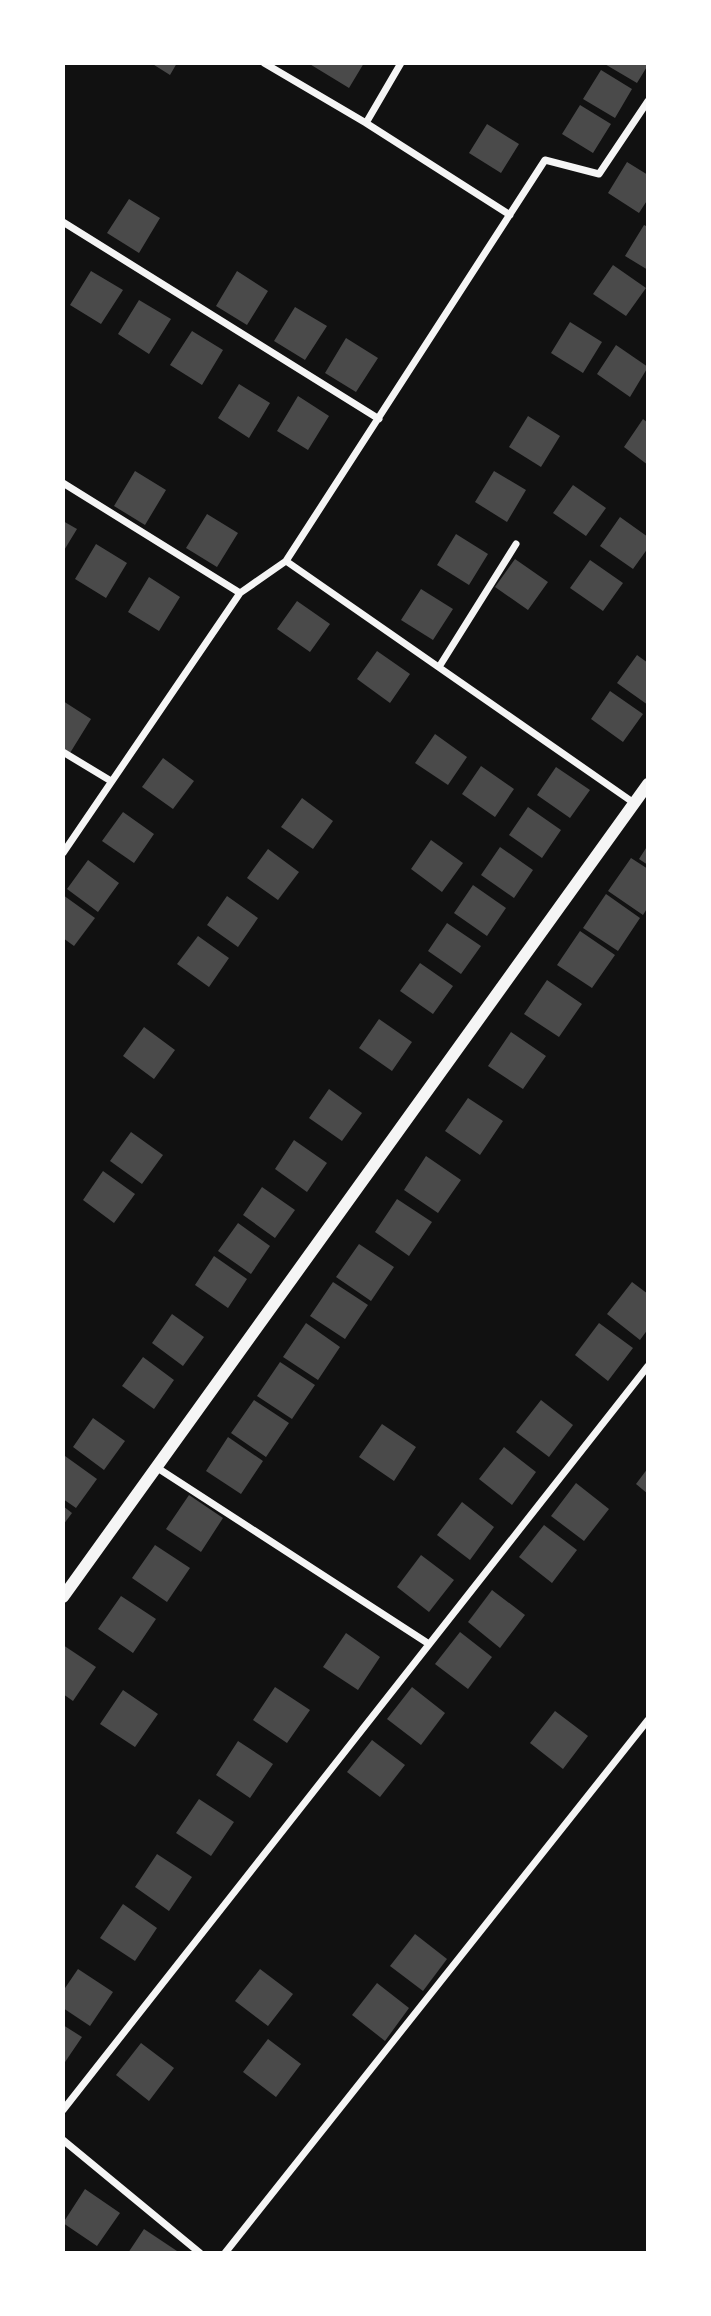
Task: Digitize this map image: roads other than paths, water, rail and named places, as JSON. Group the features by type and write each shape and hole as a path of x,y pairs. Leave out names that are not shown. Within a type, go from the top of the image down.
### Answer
{"street":[{"path":"264,63 366,122 510,215"},
{"path":"366,122 401,63"},
{"path":"63,853 240,593 286,561 545,160 599,174 648,101"},
{"path":"63,222 379,419"},
{"path":"63,483 240,593"},
{"path":"439,667 516,544"},
{"path":"286,561 634,803"},
{"path":"63,752 111,781"},
{"path":"63,1597 648,784"},
{"path":"63,2110 648,1366"},
{"path":"156,1467 429,1644"},
{"path":"225,2253 648,1720"},
{"path":"63,2140 200,2253"}]}
